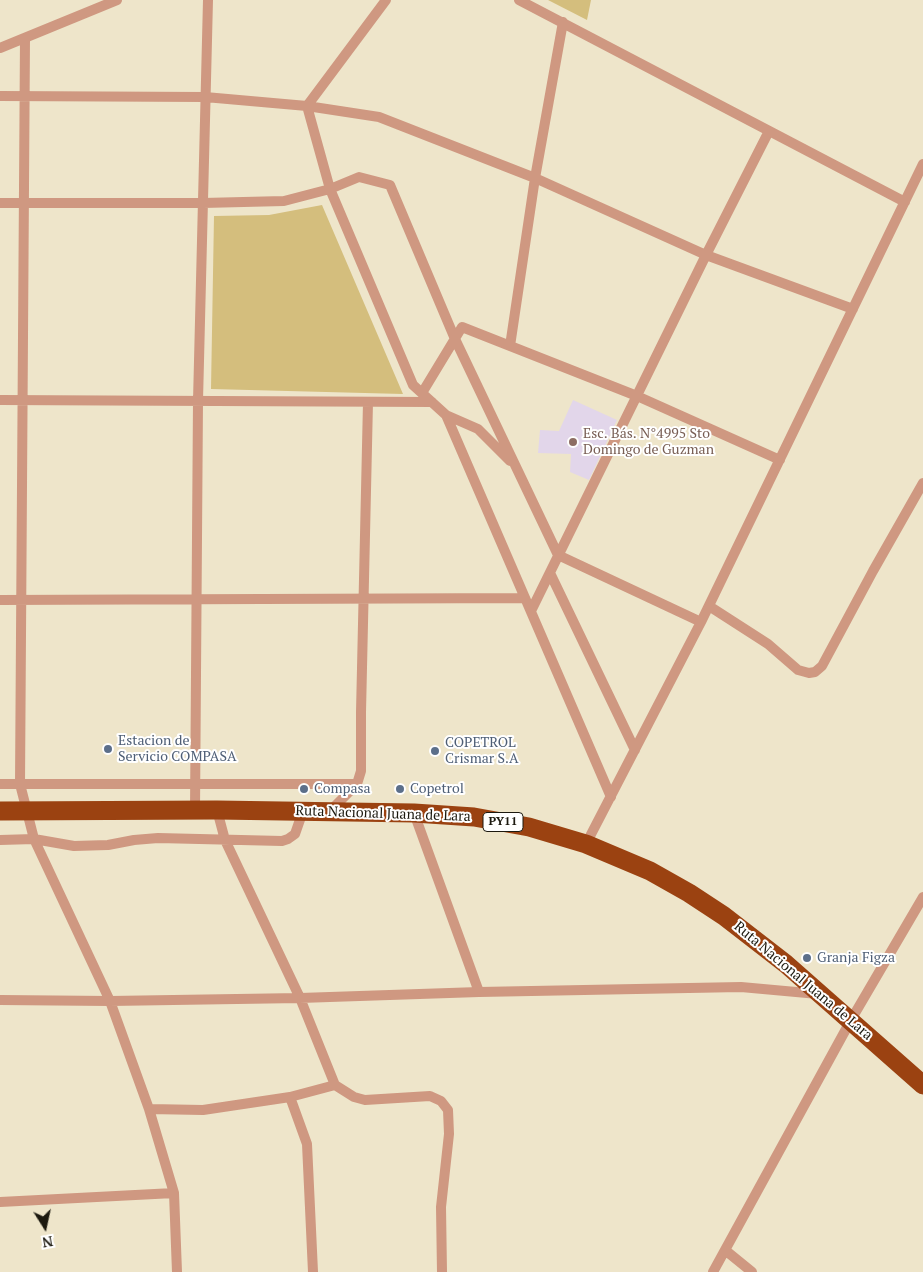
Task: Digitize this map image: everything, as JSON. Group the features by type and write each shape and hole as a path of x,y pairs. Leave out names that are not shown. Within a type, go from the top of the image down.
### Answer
{"highway":[{"name":"Ruta Nacional Juana de Lara","path":"0,811 217,810 414,813 474,817 530,827 586,844 650,871 696,898 756,939 818,994 852,1020 923,1085"}],"street":[{"path":"0,48 118,0"},
{"path":"195,810 198,401 208,0"},
{"path":"307,106 386,0"},
{"path":"519,0 905,202"},
{"path":"510,346 535,178 562,22"},
{"path":"25,38 20,784 34,839 110,1001 149,1109 174,1193 177,1272"},
{"path":"0,96 205,97 307,106 379,117 535,178 706,255 853,309"},
{"path":"307,106 330,189 413,385 446,415 478,429 516,467"},
{"path":"531,611 769,131"},
{"path":"586,844 709,606 923,164"},
{"path":"0,203 203,203 284,200 330,189 359,178 390,185 455,339 558,555 701,622"},
{"path":"422,394 462,327 637,396 780,460"},
{"path":"0,400 432,402"},
{"path":"330,811 357,784 361,771 368,402"},
{"path":"446,415 611,797"},
{"path":"709,606 768,644 798,670 809,673 816,672 822,666 923,483"},
{"path":"550,573 635,750"},
{"path":"0,600 525,598"},
{"path":"0,784 357,784"},
{"path":"217,810 225,840 300,998 335,1085 354,1097 365,1100 430,1096 441,1101 448,1110 449,1134 441,1207 442,1272"},
{"path":"0,840 34,839 74,846 108,845 158,838 282,841 295,834 303,812"},
{"path":"414,813 479,992"},
{"path":"713,1272 852,1020 923,897"},
{"path":"0,1000 110,1001 300,998 479,992 741,987 818,994"},
{"path":"149,1109 204,1110 290,1097 335,1085"},
{"path":"290,1097 306,1144 313,1272"},
{"path":"0,1202 174,1193"},
{"path":"724,1250 752,1272"}],"shaded area":[{"path":"548,0 591,0 587,20"},
{"path":"322,205 403,394 211,389 214,216 269,215"},
{"name":"Esc. Bás. N°4995 Sto Domingo de Guzman","path":"573,400 617,420 589,480 570,472 571,454 538,453 540,430 559,431"}],"place":[{"name":"Esc. Bás. N°4995 Sto Domingo de Guzman","path":"573,442"},
{"name":"Estacion de Servicio COMPASA","path":"108,749"},
{"name":"COPETROL Crismar S.A","path":"435,751"},
{"name":"Compasa","path":"304,789"},
{"name":"Copetrol","path":"400,789"},
{"name":"Granja Figza","path":"807,958"}]}
